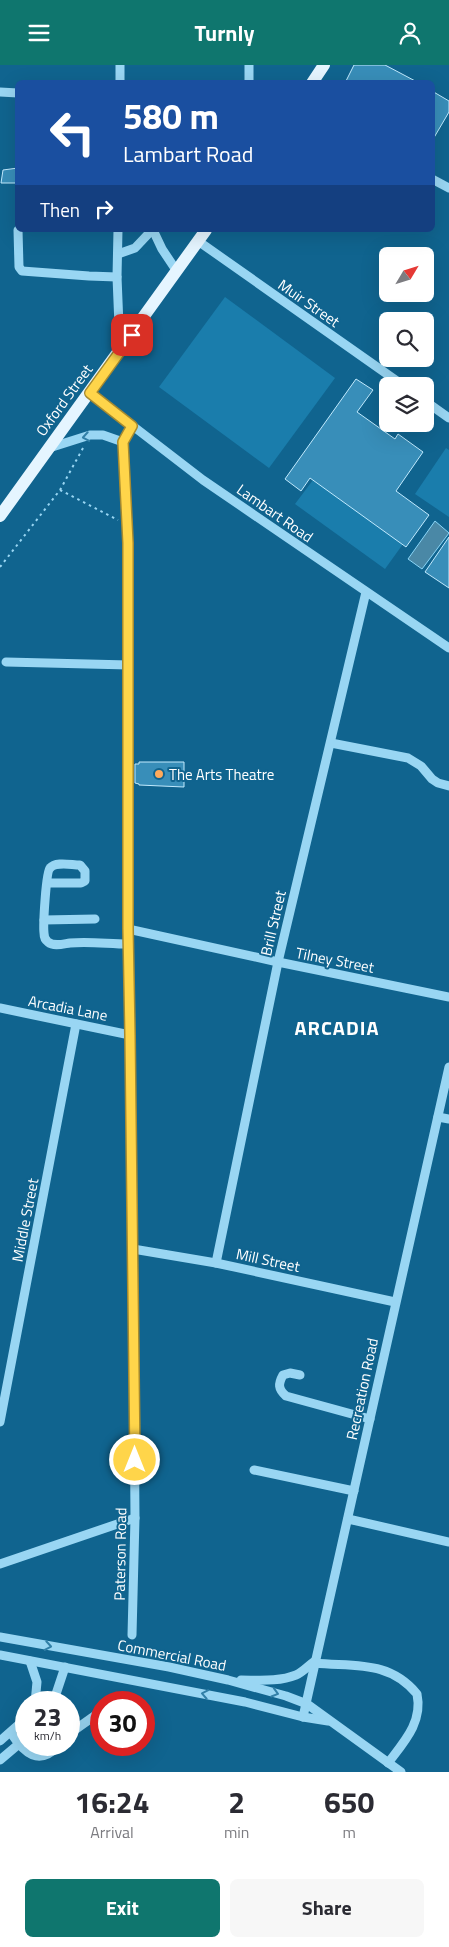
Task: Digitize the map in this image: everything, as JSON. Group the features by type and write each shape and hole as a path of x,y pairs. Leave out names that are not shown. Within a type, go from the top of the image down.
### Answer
{"main road":[{"path":"314,80 324,65"},
{"name":"Oxford Street","path":"0,516 205,232"}],"street":[{"path":"120,65 120,80"},
{"path":"249,65 249,80"},
{"path":"0,92 15,93"},
{"path":"435,181 449,188"},
{"path":"18,232 19,267 22,271 117,277"},
{"path":"118,232 117,277 120,351"},
{"path":"118,254 135,248 150,232"},
{"path":"153,232 176,270"},
{"name":"Muir Street","path":"198,241 391,377"},
{"name":"Lambart Road","path":"90,393 203,480 449,648"},
{"path":"434,407 449,418"},
{"path":"49,448 90,435 103,435 123,442 132,426"},
{"name":"Paterson Road","path":"123,442 128,526 128,944 135,1518 132,1635"},
{"name":"Brill Street","path":"216,1263 278,962 366,592"},
{"path":"6,662 129,665"},
{"path":"330,743 408,758 421,766 438,783 449,785"},
{"path":"47,883 44,920 45,939 54,945 74,943 128,944"},
{"path":"44,920 95,919"},
{"name":"Tilney Street","path":"128,929 449,997"},
{"name":"Arcadia Lane","path":"0,1009 130,1035"},
{"name":"Middle Street","path":"0,1422 76,1024"},
{"name":"Recreation Road","path":"303,1717 449,1067"},
{"path":"438,1117 449,1119"},
{"name":"Mill Street","path":"133,1249 216,1263 395,1302"},
{"path":"300,1375 290,1373 283,1375 279,1382 280,1390 286,1396 370,1419"},
{"path":"254,1470 354,1491"},
{"path":"0,1564 135,1518"},
{"path":"348,1519 449,1542"},
{"name":"Commercial Road","path":"0,1637 169,1667 228,1680 307,1704 401,1772"},
{"name":"Commercial Road","path":"0,1655 244,1702 303,1717 332,1722"},
{"path":"30,1661 37,1682 36,1691"},
{"path":"228,1680 260,1681 286,1677 296,1674 315,1662 373,1666 398,1677 417,1694 418,1714 414,1728 388,1763"},
{"path":"57,1691 65,1667"},
{"path":"0,1741 15,1729"},
{"path":"11,1733 15,1739"},
{"path":"0,1760 15,1748"}],"path":[{"path":"0,567 60,490 90,435"},
{"path":"60,490 128,526"}],"shaded area":[{"path":"225,297 335,378 269,468 159,387"},
{"path":"446,448 449,450 449,517 415,494"},
{"path":"313,480 403,544 385,569 295,504"},
{"path":"435,521 449,533 422,569 408,559"}],"building":[{"path":"354,65 385,65 413,80 346,80"},
{"path":"435,93 449,101 449,112 435,136"},
{"path":"15,168 15,183 1,183 3,170"},
{"path":"356,379 373,390 357,412 379,428 379,432 385,432 395,439 398,434 423,452 396,491 429,515 406,547 310,478 301,491 285,479"},
{"path":"449,537 449,588 425,572"},
{"name":"The Arts Theatre","path":"139,762 184,762 184,787 139,785 135,783 135,764 139,764"}],"place":[{"name":"The Arts Theatre","path":"159,774"}],"district":[{"name":"ARCADIA","path":"337,1027"}],"route":[{"path":"132,335 90,393 132,426 123,442 128,526 128,929 135,1460"}]}
